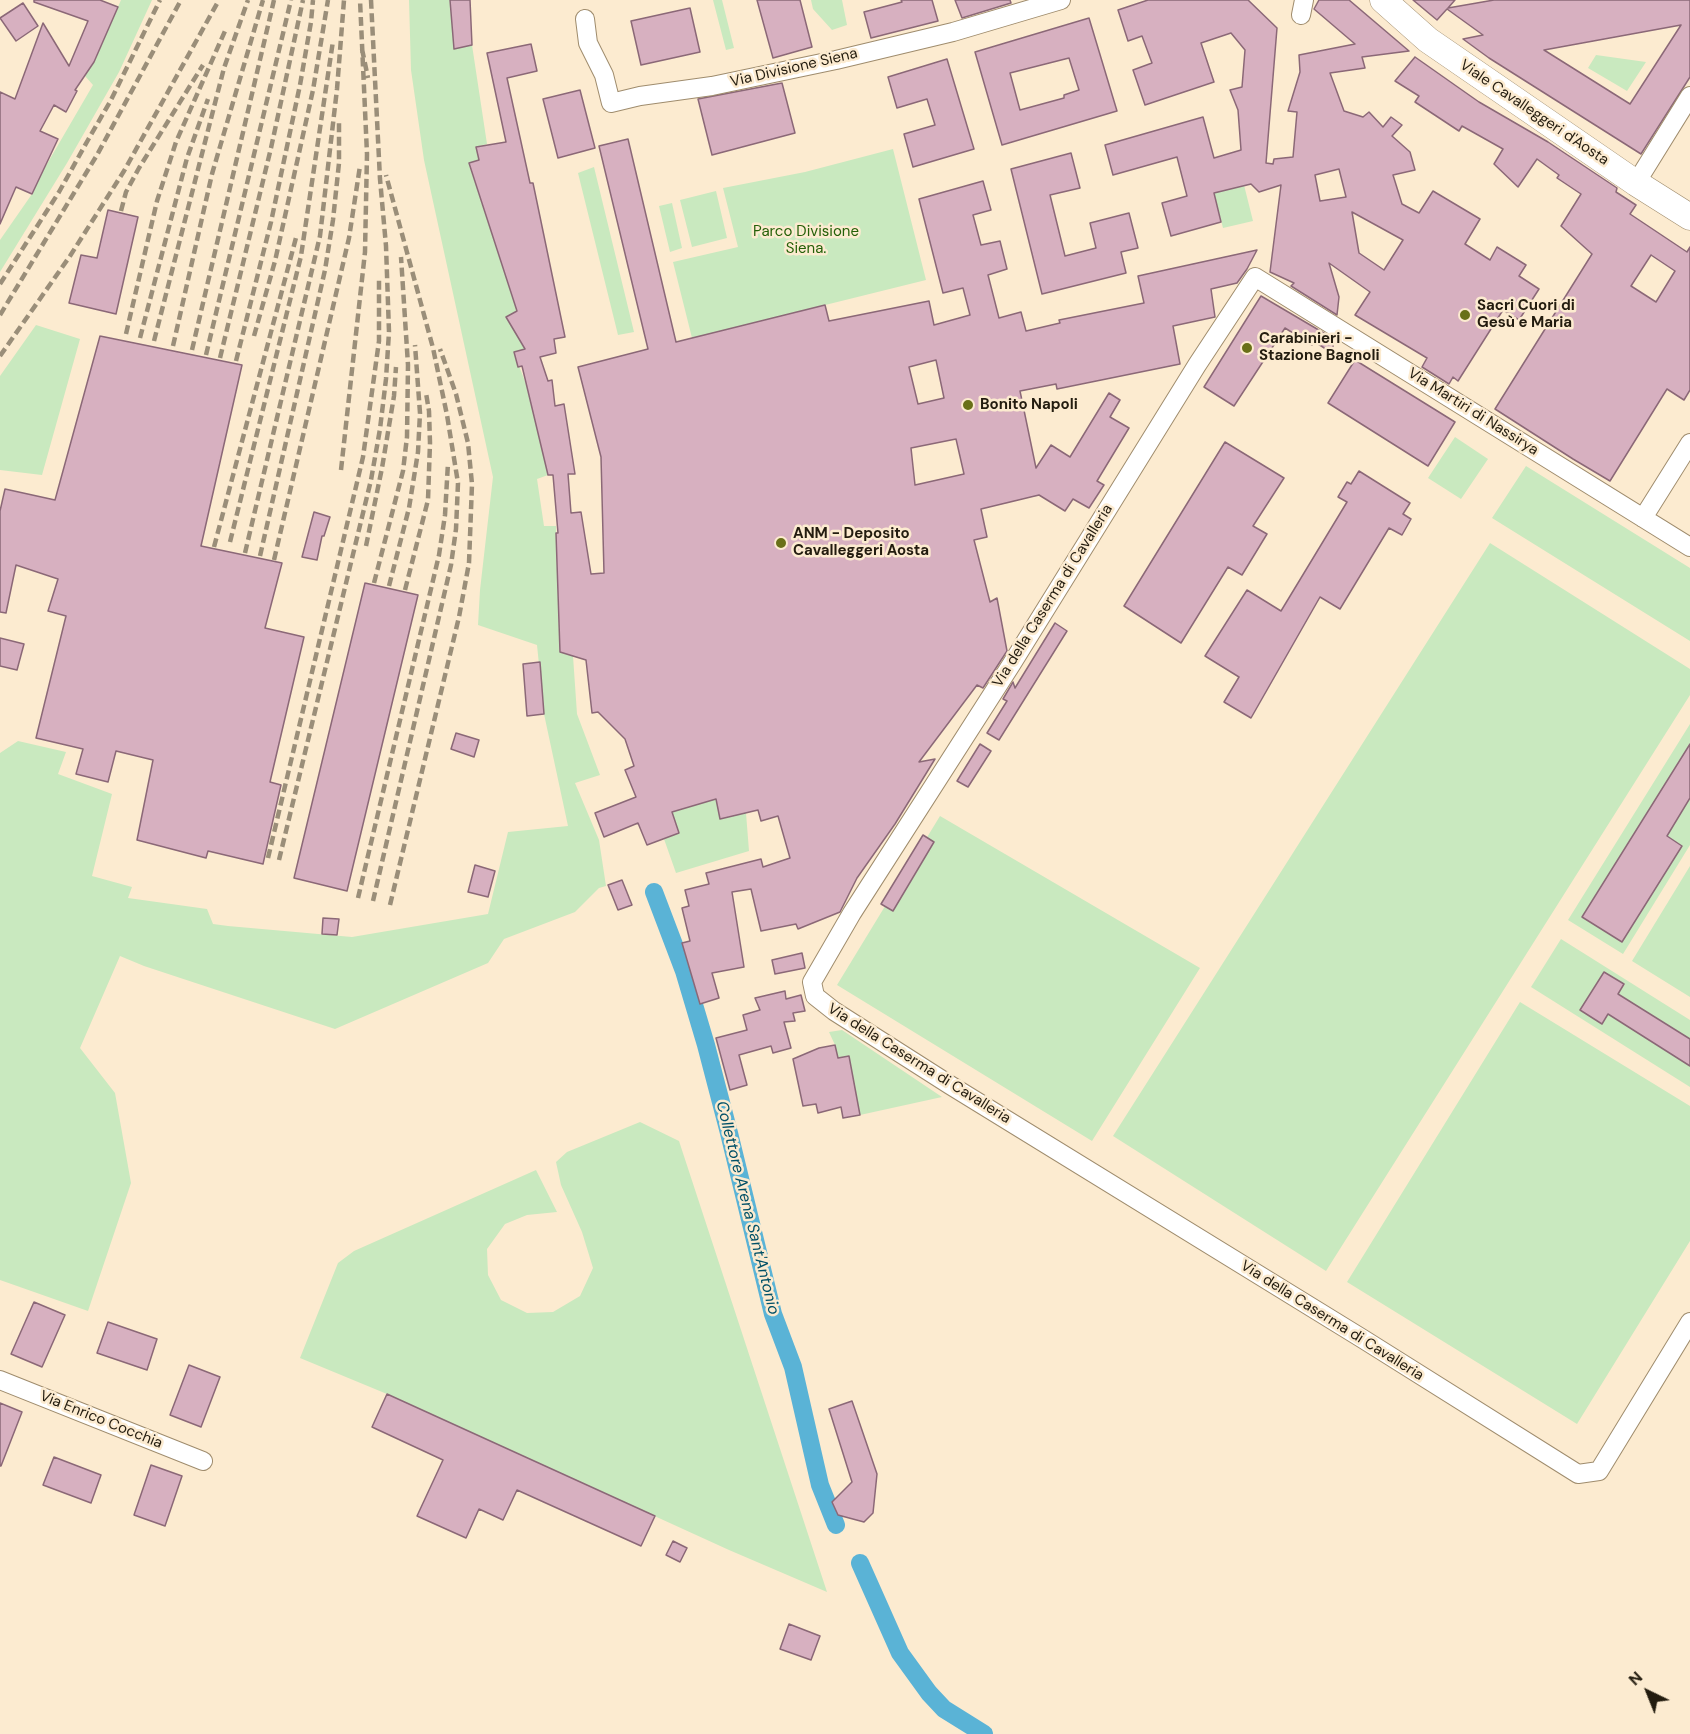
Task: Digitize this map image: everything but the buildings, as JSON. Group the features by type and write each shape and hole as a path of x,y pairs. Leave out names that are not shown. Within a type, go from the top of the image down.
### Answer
{"street":[{"name":"Via Divisione Siena","path":"585,19 588,43 604,75 611,103 640,96 712,86 825,62 953,32 1061,0"},
{"name":"Viale Cavalleggeri d'Aosta","path":"1383,0 1428,40 1636,183 1690,217"},
{"path":"1636,183 1690,96"},
{"name":"Via Martiri di Nassirya","path":"1255,277 1690,547"},
{"name":"Via della Caserma di Cavalleria","path":"1255,277 1197,365 1011,665 833,944 812,982 815,996 834,1011 950,1085 1578,1474 1599,1471 1690,1322"},
{"path":"1643,518 1690,442"},
{"name":"Via Enrico Cocchia","path":"0,1380 203,1461"}],"green space":[{"path":"121,0 152,0 119,72 67,163 0,272 0,240 32,194 40,176 93,85 85,76 94,62"},
{"path":"409,0 450,0 454,48 472,45 487,144 476,147 479,160 469,164 517,311 506,317 514,330 534,346 514,353 526,384 548,475 537,479 544,526 556,526 560,652 573,656 577,714 600,775 575,783 599,840 606,886 599,888 575,912 504,939 488,963 335,1029 120,956 80,1048 115,1093 131,1183 88,1311 0,1280 0,753 18,741 66,752 58,774 112,794 92,876 132,887 128,898 207,909 213,924 228,926 352,937 488,914 508,832 568,826 544,714 537,645 478,625 493,477 424,160 411,70"},
{"path":"713,0 722,0 734,48 726,50"},
{"path":"811,0 842,0 847,25 832,30 813,9"},
{"path":"1596,55 1646,62 1627,91 1588,68"},
{"name":"Parco Divisione Siena.","path":"893,149 926,280 692,338 673,262 738,247 723,188 805,172"},
{"path":"594,167 634,332 618,335 578,173"},
{"path":"1244,185 1253,221 1223,228 1214,193"},
{"path":"716,191 727,238 692,247 680,200"},
{"path":"672,203 682,248 670,252 659,206"},
{"path":"36,325 80,339 42,475 0,470 0,376"},
{"path":"1455,437 1488,459 1461,499 1428,478"},
{"path":"1526,466 1690,568 1690,641 1492,518"},
{"path":"1490,543 1690,669 1690,695 1326,1271 1113,1136"},
{"path":"1690,724 1690,845 1623,954 1568,920"},
{"path":"718,798 720,819 746,813 749,851 676,873 664,839 679,833 672,812"},
{"path":"940,816 1200,968 1092,1141 837,985"},
{"path":"1690,866 1690,997 1632,961"},
{"path":"1561,939 1690,1020 1690,1087 1531,987"},
{"path":"1520,1002 1690,1106 1690,1241 1577,1424 1347,1282"},
{"path":"842,1030 942,1097 860,1115 849,1057 838,1058 829,1032"},
{"path":"640,1122 679,1141 827,1592 729,1550 387,1394 300,1358 338,1263 354,1251 536,1170 557,1212 527,1215 505,1224 487,1249 488,1275 501,1300 527,1313 553,1312 580,1296 593,1268 582,1232 561,1185 556,1162 567,1152"}],"waterway":[{"name":"Collettore Arena Sant'Antonio","path":"654,892 684,971 706,1045 773,1314 793,1367 820,1485 836,1525"},
{"name":"Collettore Arena Sant'Antonio","path":"860,1563 900,1653 929,1693 944,1709 984,1734"}],"railway":[{"path":"0,284 59,192 111,100 160,0"},
{"path":"0,315 97,155 181,0"},
{"path":"0,356 70,256 124,171 219,0"},
{"path":"154,341 224,68 248,0"},
{"path":"173,346 212,174 263,0"},
{"path":"192,350 274,0"},
{"path":"206,355 291,0"},
{"path":"220,358 271,148 303,0"},
{"path":"236,361 271,222 300,85 313,0"},
{"path":"254,336 275,261 313,90 328,0"},
{"path":"245,553 320,236 337,89 344,0"},
{"path":"341,470 365,252 367,154 360,0"},
{"path":"279,860 371,480 386,379 389,332 386,246 380,179 371,0"},
{"path":"126,334 157,201 176,142 225,31"},
{"path":"230,542 301,256 333,41"},
{"path":"362,49 368,78"},
{"path":"121,211 126,192 139,168 203,65"},
{"path":"140,338 187,158 208,99"},
{"path":"260,556 325,270 339,163 339,122"},
{"path":"274,560 349,238 360,166"},
{"path":"373,901 451,565 456,529 458,483 433,348 386,175"},
{"path":"214,547 297,234"},
{"path":"374,583 403,471 407,437 408,365 401,257"},
{"path":"268,858 363,457 379,341 379,277"},
{"path":"389,586 409,508 418,452 420,413 415,345"},
{"path":"390,905 459,617 469,563 472,484 468,443 456,394 440,349"},
{"path":"366,546 382,468 394,396 396,367"},
{"path":"405,590 428,500 430,443 426,393"},
{"path":"358,898 439,555 445,515 448,463"}],"place":[{"name":"Sacri Cuori di Gesù e Maria","path":"1465,315"},
{"name":"Carabinieri - Stazione Bagnoli","path":"1247,348"},
{"name":"Bonito Napoli","path":"968,405"},
{"name":"ANM - Deposito Cavalleggeri Aosta","path":"781,543"}]}
